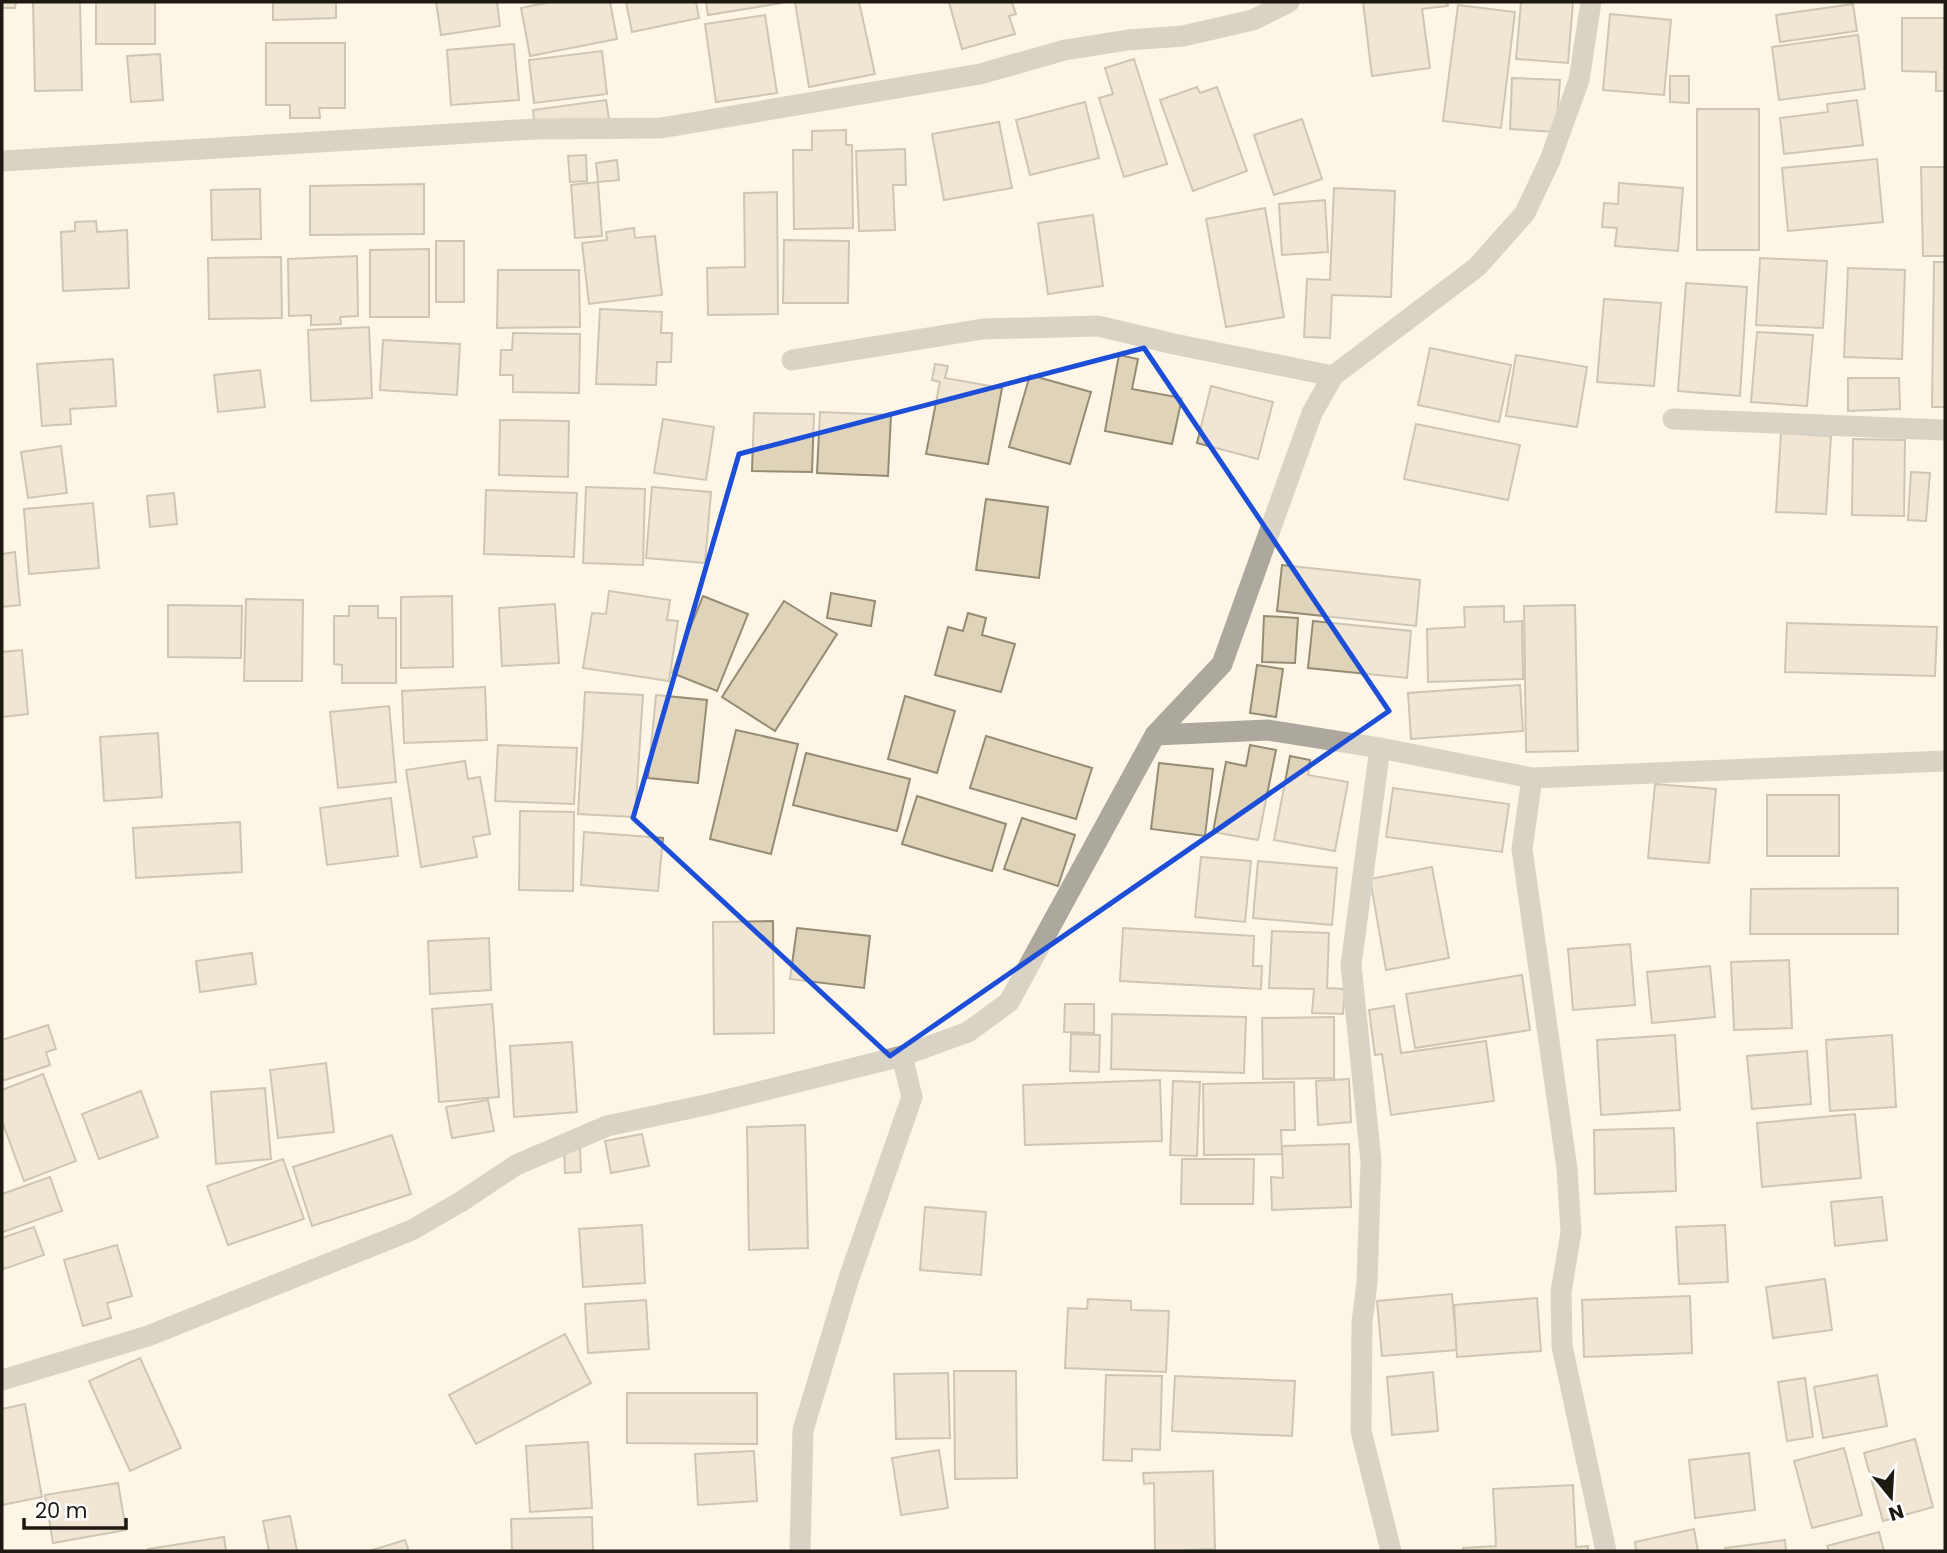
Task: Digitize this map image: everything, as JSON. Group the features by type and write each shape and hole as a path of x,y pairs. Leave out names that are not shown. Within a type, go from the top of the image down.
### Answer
{"street":[{"path":"2,162 522,130 661,128 981,74 1065,50 1128,40 1184,36 1253,20 1289,2"},
{"path":"2,1380 148,1336 412,1230 516,1165 607,1126 710,1104 902,1056 968,1032 1009,1002 1155,735 1222,664 1312,413 1333,376 1478,267 1525,214 1550,160 1579,80 1591,2"},
{"path":"792,359 983,329 1098,326 1333,376"},
{"path":"1673,419 1945,429"},
{"path":"1155,735 1268,730 1380,748 1532,778 1945,761"},
{"path":"1380,748 1351,965 1371,1161 1367,1283 1362,1322 1361,1431 1391,1551"},
{"path":"1532,778 1522,849 1567,1169 1571,1232 1561,1292 1562,1346 1606,1551"},
{"path":"800,1551 803,1430 849,1278 912,1097 902,1056"}],"highlighted area":[{"path":"1144,348 1389,711 890,1056 633,818 739,454"}],"building":[{"path":"2,2 16,2 15,8 2,8"},
{"path":"33,2 80,2 82,90 35,91"},
{"path":"96,2 155,2 155,44 96,44"},
{"path":"273,2 336,2 336,18 273,20"},
{"path":"436,2 497,2 500,26 441,35"},
{"path":"550,2 610,2 617,39 530,56 521,8"},
{"path":"626,2 696,2 699,18 632,32"},
{"path":"706,2 782,2 782,3 708,15"},
{"path":"795,2 859,2 875,74 809,87"},
{"path":"949,2 1012,2 1016,14 1009,16 1015,34 962,49"},
{"path":"1363,2 1447,2 1448,6 1422,9 1430,68 1372,76"},
{"path":"1521,2 1573,2 1568,63 1516,59"},
{"path":"1853,4 1857,31 1780,42 1776,15"},
{"path":"1458,5 1515,12 1501,128 1443,121"},
{"path":"1610,14 1671,20 1664,95 1603,90"},
{"path":"765,15 777,93 716,102 705,24"},
{"path":"1902,18 1945,18 1945,91 1936,91 1936,72 1902,71"},
{"path":"1858,35 1865,89 1779,100 1772,47"},
{"path":"266,43 345,43 345,108 319,108 320,118 290,118 290,105 266,105"},
{"path":"514,44 519,100 451,105 447,50"},
{"path":"602,51 607,94 534,103 529,60"},
{"path":"160,54 163,100 131,102 127,56"},
{"path":"1134,59 1167,164 1124,177 1099,98 1113,94 1105,68"},
{"path":"1670,76 1689,76 1689,103 1670,102"},
{"path":"1512,78 1560,80 1556,132 1510,129"},
{"path":"1197,87 1200,93 1217,87 1247,171 1193,191 1160,100"},
{"path":"606,100 609,119 535,129 533,110"},
{"path":"1857,100 1863,145 1784,154 1780,118 1828,112 1827,104"},
{"path":"1085,102 1099,158 1030,175 1016,120"},
{"path":"1697,109 1759,109 1759,250 1697,250"},
{"path":"1302,119 1322,179 1274,195 1254,135"},
{"path":"999,122 1012,188 944,200 932,134"},
{"path":"846,130 846,145 852,145 853,228 794,229 793,150 812,150 812,131"},
{"path":"905,149 906,185 893,185 895,230 859,231 856,151"},
{"path":"586,155 587,181 570,182 568,156"},
{"path":"1877,159 1883,222 1788,231 1782,168"},
{"path":"617,160 619,180 598,182 596,163"},
{"path":"1921,167 1945,167 1945,256 1923,256"},
{"path":"598,182 602,236 575,238 571,185"},
{"path":"1619,183 1683,188 1678,251 1615,246 1617,228 1602,227 1604,203 1618,204"},
{"path":"424,184 424,234 310,235 310,186"},
{"path":"1334,188 1395,191 1391,297 1332,295 1330,338 1304,337 1307,279 1330,280"},
{"path":"260,189 261,239 212,240 211,190"},
{"path":"777,192 778,314 708,315 707,268 745,267 744,193"},
{"path":"1325,200 1328,252 1282,255 1279,204"},
{"path":"1265,208 1284,317 1226,327 1206,219"},
{"path":"1093,215 1103,286 1048,294 1038,223"},
{"path":"96,221 97,232 127,230 129,288 63,291 61,232 75,231 75,222"},
{"path":"634,228 635,238 655,236 662,295 589,304 582,243 607,240 606,232"},
{"path":"784,240 849,241 848,303 783,303"},
{"path":"436,241 464,241 464,302 436,302"},
{"path":"429,249 429,317 370,317 370,250"},
{"path":"357,256 358,316 340,317 341,324 311,325 311,315 289,316 288,259"},
{"path":"281,257 282,318 209,319 208,258"},
{"path":"1760,258 1827,261 1823,328 1756,325"},
{"path":"1934,262 1945,262 1945,407 1932,407"},
{"path":"1848,268 1905,270 1902,359 1844,357"},
{"path":"498,270 579,270 580,327 497,328"},
{"path":"1686,283 1747,287 1740,396 1678,391"},
{"path":"1604,299 1661,303 1654,386 1597,382"},
{"path":"600,309 662,312 661,333 672,333 671,362 657,362 656,385 596,384"},
{"path":"369,327 372,398 311,401 308,330"},
{"path":"1757,332 1813,335 1807,406 1751,402"},
{"path":"513,333 580,334 579,393 513,392 513,375 500,375 501,350 512,350"},
{"path":"383,340 460,344 457,395 380,390"},
{"path":"1430,348 1511,365 1499,422 1418,405"},
{"path":"1119,355 1138,359 1132,389 1182,398 1172,444 1105,431"},
{"path":"1516,355 1587,367 1577,427 1506,416"},
{"path":"113,359 116,406 70,409 71,424 42,426 37,364"},
{"path":"935,364 948,366 945,378 1002,388 988,464 926,454 940,382 932,380"},
{"path":"260,370 265,407 218,412 214,375"},
{"path":"1030,375 1091,392 1070,464 1009,447"},
{"path":"1848,378 1899,378 1900,409 1848,411"},
{"path":"1211,386 1273,402 1258,459 1197,443"},
{"path":"820,412 891,415 888,476 817,473"},
{"path":"754,413 814,414 812,472 752,471"},
{"path":"663,419 714,427 706,480 654,473"},
{"path":"500,420 569,421 568,477 499,475"},
{"path":"1416,424 1520,445 1508,500 1404,479"},
{"path":"1781,433 1831,436 1826,514 1776,512"},
{"path":"1853,439 1905,440 1904,516 1852,515"},
{"path":"61,446 67,493 28,498 21,452"},
{"path":"1911,472 1930,473 1926,521 1908,520"},
{"path":"586,487 645,489 643,565 583,563"},
{"path":"652,487 711,492 705,563 646,558"},
{"path":"486,490 577,493 574,557 484,554"},
{"path":"174,493 177,524 150,527 147,496"},
{"path":"986,499 1048,507 1039,578 976,570"},
{"path":"93,503 99,568 29,574 24,509"},
{"path":"15,552 20,605 2,607 2,554"},
{"path":"1282,565 1420,580 1416,626 1277,611"},
{"path":"609,591 670,600 667,620 678,621 669,681 583,668 592,613 606,614"},
{"path":"831,593 875,601 871,626 827,618"},
{"path":"452,596 453,667 401,668 401,597"},
{"path":"703,596 748,614 717,691 672,673"},
{"path":"246,599 303,600 302,681 244,681"},
{"path":"784,601 837,634 775,731 722,697"},
{"path":"555,604 559,663 502,666 499,608"},
{"path":"168,605 242,606 241,658 168,657"},
{"path":"1575,605 1578,751 1526,752 1524,606"},
{"path":"349,606 378,606 378,618 396,618 396,683 342,683 342,665 334,664 334,616 349,616"},
{"path":"1504,606 1504,622 1522,621 1523,679 1428,682 1427,629 1465,627 1464,607"},
{"path":"968,613 986,618 982,635 1015,644 1001,692 935,675 948,627 963,631"},
{"path":"1264,616 1298,618 1295,663 1262,662"},
{"path":"1313,621 1411,631 1407,678 1308,668"},
{"path":"1787,623 1937,627 1935,676 1785,672"},
{"path":"22,650 28,714 2,717 2,652"},
{"path":"1257,665 1283,669 1276,717 1250,713"},
{"path":"1520,685 1523,731 1411,739 1408,693"},
{"path":"485,687 487,740 404,743 402,691"},
{"path":"585,692 643,695 635,817 578,814"},
{"path":"656,695 707,700 698,783 648,778"},
{"path":"905,696 955,711 937,773 888,759"},
{"path":"389,706 396,782 338,788 330,712"},
{"path":"736,730 798,744 771,854 710,839"},
{"path":"158,733 162,797 104,801 100,737"},
{"path":"986,736 1092,768 1076,819 970,788"},
{"path":"498,745 577,748 574,804 495,801"},
{"path":"1250,745 1276,750 1258,840 1213,832 1226,762 1246,766"},
{"path":"806,753 910,779 897,831 793,805"},
{"path":"1290,756 1310,760 1308,775 1348,782 1335,851 1274,840"},
{"path":"465,761 468,779 480,777 490,834 473,837 477,857 421,867 406,770"},
{"path":"1159,763 1213,769 1205,836 1151,829"},
{"path":"1655,784 1716,789 1709,863 1648,858"},
{"path":"1393,788 1509,804 1502,852 1386,837"},
{"path":"1767,795 1839,795 1839,856 1767,856"},
{"path":"917,796 1006,824 992,871 902,844"},
{"path":"391,798 398,856 327,865 320,808"},
{"path":"520,811 574,812 573,891 519,890"},
{"path":"1022,818 1075,835 1058,886 1004,869"},
{"path":"240,822 242,872 136,878 133,828"},
{"path":"584,832 663,838 658,891 581,885"},
{"path":"1201,857 1251,861 1245,922 1195,917"},
{"path":"1258,861 1337,868 1332,925 1253,918"},
{"path":"1432,867 1449,958 1386,970 1370,879"},
{"path":"1898,888 1898,934 1750,934 1751,889"},
{"path":"773,921 774,1033 714,1034 713,922"},
{"path":"797,928 870,936 864,988 790,979"},
{"path":"1123,928 1254,936 1253,966 1262,966 1261,989 1120,981"},
{"path":"1272,931 1329,933 1327,988 1345,989 1343,1014 1312,1013 1314,989 1269,988"},
{"path":"489,938 491,990 430,994 428,941"},
{"path":"1630,944 1635,1005 1573,1010 1568,949"},
{"path":"252,953 256,984 200,992 196,961"},
{"path":"1789,960 1792,1028 1734,1030 1731,962"},
{"path":"1710,966 1715,1017 1652,1023 1647,972"},
{"path":"1522,975 1530,1030 1415,1048 1406,994"},
{"path":"492,1004 499,1097 439,1102 432,1009"},
{"path":"1065,1004 1094,1004 1094,1033 1064,1032"},
{"path":"1394,1006 1401,1053 1486,1041 1494,1101 1391,1115 1382,1054 1375,1055 1369,1010"},
{"path":"1112,1014 1246,1017 1244,1073 1111,1069"},
{"path":"1334,1017 1334,1078 1263,1079 1262,1018"},
{"path":"48,1025 56,1049 46,1052 50,1065 2,1081 2,1040"},
{"path":"1071,1034 1100,1035 1099,1072 1070,1071"},
{"path":"1675,1035 1680,1110 1601,1115 1597,1040"},
{"path":"1892,1035 1896,1107 1830,1111 1826,1040"},
{"path":"572,1042 577,1112 514,1117 510,1046"},
{"path":"1807,1051 1811,1104 1752,1109 1747,1056"},
{"path":"326,1063 334,1132 278,1138 270,1070"},
{"path":"43,1074 76,1161 24,1181 2,1121 2,1090"},
{"path":"1349,1079 1351,1122 1318,1125 1316,1081"},
{"path":"1160,1080 1162,1141 1025,1145 1023,1085"},
{"path":"1173,1081 1200,1082 1197,1156 1170,1155"},
{"path":"1294,1082 1295,1130 1281,1130 1282,1154 1204,1155 1203,1084"},
{"path":"265,1088 271,1159 216,1164 211,1092"},
{"path":"141,1091 158,1137 99,1159 82,1114"},
{"path":"488,1100 494,1131 452,1138 446,1107"},
{"path":"1855,1114 1861,1178 1762,1187 1757,1123"},
{"path":"805,1125 808,1248 749,1250 747,1127"},
{"path":"1674,1128 1676,1191 1595,1194 1594,1130"},
{"path":"642,1134 649,1166 611,1173 605,1141"},
{"path":"392,1135 411,1194 312,1226 293,1167"},
{"path":"1349,1144 1351,1207 1272,1210 1271,1177 1283,1178 1282,1146"},
{"path":"580,1147 581,1172 565,1173 564,1148"},
{"path":"283,1159 304,1219 228,1245 207,1186"},
{"path":"1182,1159 1254,1159 1253,1204 1181,1204"},
{"path":"50,1177 62,1211 3,1232 2,1194"},
{"path":"1882,1197 1887,1240 1835,1246 1831,1202"},
{"path":"925,1207 986,1212 981,1275 920,1270"},
{"path":"642,1225 645,1283 583,1287 579,1229"},
{"path":"1725,1225 1728,1282 1679,1284 1676,1227"},
{"path":"34,1227 44,1255 4,1269 2,1238"},
{"path":"117,1245 132,1296 107,1303 111,1318 83,1326 64,1260"},
{"path":"1825,1279 1832,1330 1773,1338 1766,1287"},
{"path":"1452,1294 1457,1350 1382,1356 1377,1301"},
{"path":"1690,1296 1692,1353 1584,1357 1582,1300"},
{"path":"1537,1298 1541,1351 1457,1357 1454,1305"},
{"path":"1088,1299 1131,1301 1131,1310 1169,1311 1166,1372 1065,1368 1068,1308 1087,1309"},
{"path":"646,1300 649,1349 588,1353 585,1304"},
{"path":"565,1334 591,1383 476,1444 449,1395"},
{"path":"140,1358 181,1448 130,1471 89,1381"},
{"path":"954,1371 1016,1371 1017,1478 955,1479"},
{"path":"1433,1372 1438,1431 1392,1435 1387,1377"},
{"path":"948,1373 950,1438 896,1439 894,1374"},
{"path":"1106,1375 1162,1376 1160,1450 1132,1449 1132,1461 1103,1460"},
{"path":"1877,1375 1887,1426 1823,1438 1814,1387"},
{"path":"1175,1376 1295,1381 1292,1436 1172,1431"},
{"path":"1805,1378 1813,1437 1787,1441 1778,1382"},
{"path":"627,1393 757,1393 757,1444 627,1443"},
{"path":"25,1404 42,1497 2,1505 2,1409"},
{"path":"1915,1439 1933,1507 1883,1521 1864,1453"},
{"path":"588,1442 592,1508 530,1512 526,1446"},
{"path":"1844,1448 1862,1515 1812,1528 1794,1461"},
{"path":"939,1450 948,1508 901,1515 892,1458"},
{"path":"754,1451 757,1501 698,1505 695,1454"},
{"path":"1749,1453 1755,1510 1695,1518 1689,1460"},
{"path":"1213,1471 1215,1549 1155,1551 1154,1483 1144,1484 1143,1473"},
{"path":"118,1483 126,1530 53,1543 45,1495"},
{"path":"1573,1485 1576,1547 1588,1546 1588,1551 1463,1551 1463,1548 1496,1546 1493,1489"},
{"path":"290,1516 297,1551 269,1551 263,1521"},
{"path":"592,1517 593,1551 512,1551 511,1519"},
{"path":"1694,1529 1698,1551 1636,1551 1635,1542"},
{"path":"1879,1532 1884,1551 1829,1551 1827,1546"},
{"path":"224,1537 226,1551 148,1551 148,1549"},
{"path":"405,1540 409,1551 369,1551"},
{"path":"1785,1540 1786,1551 1726,1551 1725,1548"}]}
